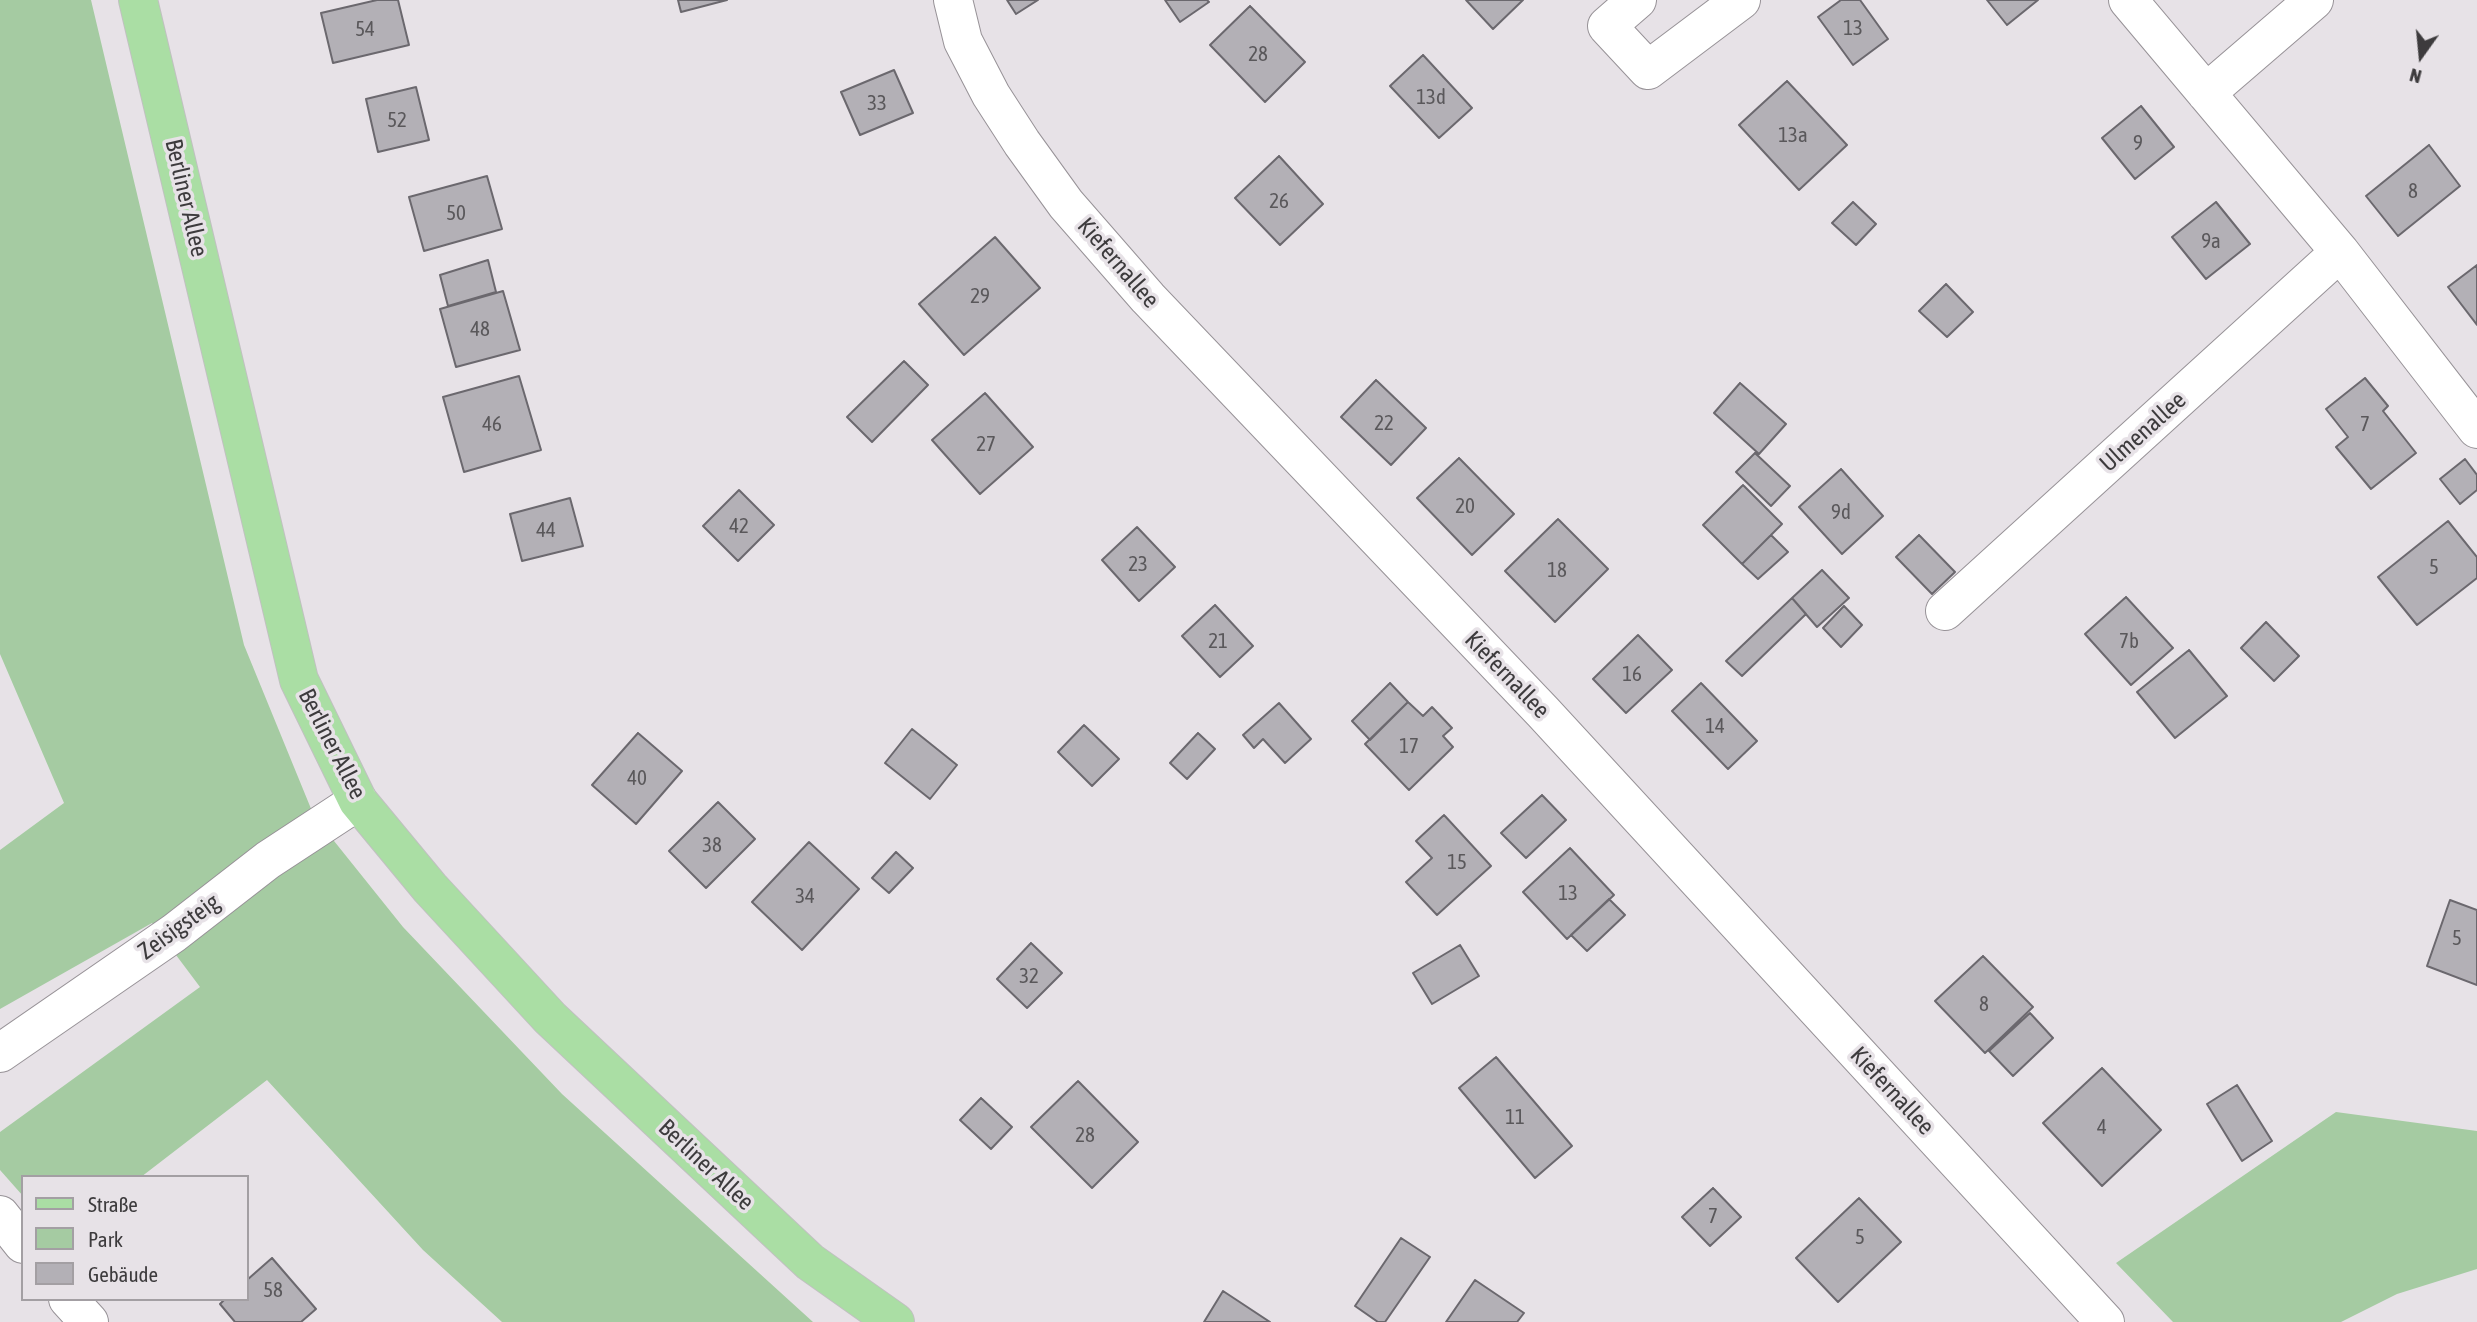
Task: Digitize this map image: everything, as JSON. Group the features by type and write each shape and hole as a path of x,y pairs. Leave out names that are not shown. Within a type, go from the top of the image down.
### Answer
{"main road":[{"name":"Berliner Allee","path":"138,0 299,680 358,801 430,888 550,1018 810,1262 895,1322"}],"street":[{"name":"Kiefernallee","path":"953,0 963,41 991,95 1066,204 1148,298 1543,712 2105,1322"},
{"path":"1637,0 1607,26 1648,70 1741,0"},
{"path":"2128,0 2340,252 2477,429"},
{"path":"2206,93 2314,0"},
{"name":"Ulmenallee","path":"1945,611 2340,252"},
{"name":"Zeisigsteig","path":"0,1053 174,933 268,860 358,801"},
{"path":"0,1215 21,1241"},
{"path":"70,1301 89,1322"}],"green space":[{"path":"0,0 91,0 244,645 314,816 403,927 562,1094 813,1322 502,1322 423,1250 267,1080 144,1175 21,1175 21,1194 0,1170 0,1132 200,987 152,923 0,1009 0,850 64,803 0,654"},
{"path":"2336,1112 2477,1131 2477,1269 2397,1294 2341,1322 2173,1322 2116,1263"}],"building":[{"path":"377,0 398,0 409,45 333,63 321,13"},
{"path":"678,0 727,0 681,12"},
{"path":"1007,0 1038,0 1016,14"},
{"path":"1165,0 1207,0 1209,2 1180,22"},
{"path":"1466,0 1523,0 1493,29"},
{"path":"1841,0 1860,0 1888,39 1853,65 1818,17"},
{"path":"1987,0 2038,0 2007,25"},
{"path":"1250,6 1305,62 1265,102 1210,45"},
{"path":"1423,55 1472,108 1439,138 1390,86"},
{"path":"894,70 913,113 860,135 841,92"},
{"path":"1787,81 1847,145 1799,190 1739,125"},
{"path":"416,87 429,140 378,152 366,99"},
{"path":"2141,106 2174,147 2135,179 2102,138"},
{"path":"2429,145 2460,186 2398,236 2366,196"},
{"path":"1279,156 1323,204 1280,245 1235,198"},
{"path":"487,176 502,229 424,251 409,197"},
{"path":"1853,202 1876,224 1856,245 1832,223"},
{"path":"2216,202 2250,244 2206,279 2172,237"},
{"path":"995,237 1040,288 964,355 919,304"},
{"path":"488,260 496,292 448,306 440,275"},
{"path":"2477,265 2477,325 2448,287"},
{"path":"1946,284 1973,312 1947,337 1919,311"},
{"path":"503,291 520,350 456,367 440,309"},
{"path":"904,361 928,385 872,442 847,417"},
{"path":"519,376 541,450 464,472 443,397"},
{"path":"2365,378 2388,406 2383,411 2416,453 2371,489 2336,447 2348,437 2326,409"},
{"path":"1376,380 1426,428 1391,465 1341,417"},
{"path":"1740,383 1786,424 1759,454 1714,413"},
{"path":"985,393 1033,447 980,494 932,440"},
{"path":"1755,453 1790,486 1771,506 1736,472"},
{"path":"1459,458 1514,514 1472,555 1417,498"},
{"path":"2465,459 2477,475 2477,490 2460,504 2440,479"},
{"path":"1841,469 1883,516 1842,554 1799,507"},
{"path":"1743,485 1782,524 1742,564 1703,525"},
{"path":"739,490 774,525 738,561 703,526"},
{"path":"570,498 583,546 522,561 510,514"},
{"path":"1558,519 1608,569 1555,622 1505,571"},
{"path":"2448,521 2477,557 2477,578 2417,625 2378,577"},
{"path":"1137,527 1175,567 1139,601 1102,560"},
{"path":"1771,535 1788,552 1758,579 1742,564"},
{"path":"1919,535 1955,572 1932,594 1896,557"},
{"path":"1822,570 1849,598 1817,627 1792,598"},
{"path":"2126,597 2173,648 2131,685 2085,634"},
{"path":"1792,598 1806,614 1742,676 1726,661"},
{"path":"1215,605 1253,646 1220,677 1182,636"},
{"path":"1844,606 1862,625 1841,647 1823,628"},
{"path":"2266,622 2299,656 2274,681 2241,648"},
{"path":"1638,635 1672,670 1626,713 1593,679"},
{"path":"2189,650 2227,696 2175,738 2137,692"},
{"path":"1390,683 1408,702 1370,740 1352,721"},
{"path":"1701,683 1757,741 1728,769 1672,711"},
{"path":"1408,702 1423,716 1432,707 1452,728 1443,736 1453,747 1409,790 1365,744"},
{"path":"1279,703 1311,739 1285,763 1263,739 1254,748 1243,735"},
{"path":"1084,725 1119,759 1092,786 1058,752"},
{"path":"912,729 957,765 930,799 885,763"},
{"path":"638,733 682,771 636,824 592,785"},
{"path":"1198,733 1215,749 1187,779 1170,763"},
{"path":"1542,795 1566,820 1526,858 1501,833"},
{"path":"718,802 755,839 706,888 669,851"},
{"path":"1444,815 1491,866 1437,915 1406,882 1432,858 1416,841"},
{"path":"809,842 859,889 802,950 752,902"},
{"path":"1570,848 1614,895 1567,939 1523,892"},
{"path":"896,852 913,868 889,893 872,878"},
{"path":"1609,899 1625,915 1587,951 1571,935"},
{"path":"2450,900 2477,910 2477,985 2427,966"},
{"path":"1031,943 1062,973 1027,1008 997,979"},
{"path":"1460,945 1479,976 1432,1004 1413,973"},
{"path":"1983,956 2033,1007 1985,1053 1935,1001"},
{"path":"2030,1013 2053,1038 2013,1076 1989,1051"},
{"path":"1496,1057 1572,1146 1535,1178 1459,1088"},
{"path":"2102,1068 2161,1130 2102,1186 2043,1123"},
{"path":"1078,1081 1138,1142 1092,1188 1031,1127"},
{"path":"2237,1085 2272,1141 2242,1161 2207,1104"},
{"path":"981,1098 1012,1127 991,1149 960,1120"},
{"path":"1713,1188 1741,1217 1710,1246 1682,1217"},
{"path":"1859,1198 1901,1242 1838,1302 1796,1258"},
{"path":"1401,1238 1430,1257 1385,1322 1378,1322 1355,1306"},
{"path":"272,1258 316,1309 301,1322 235,1322 220,1304 223,1301 248,1301 248,1279"},
{"path":"1475,1280 1524,1313 1517,1322 1446,1322"},
{"path":"1223,1291 1270,1322 1204,1322"}]}
